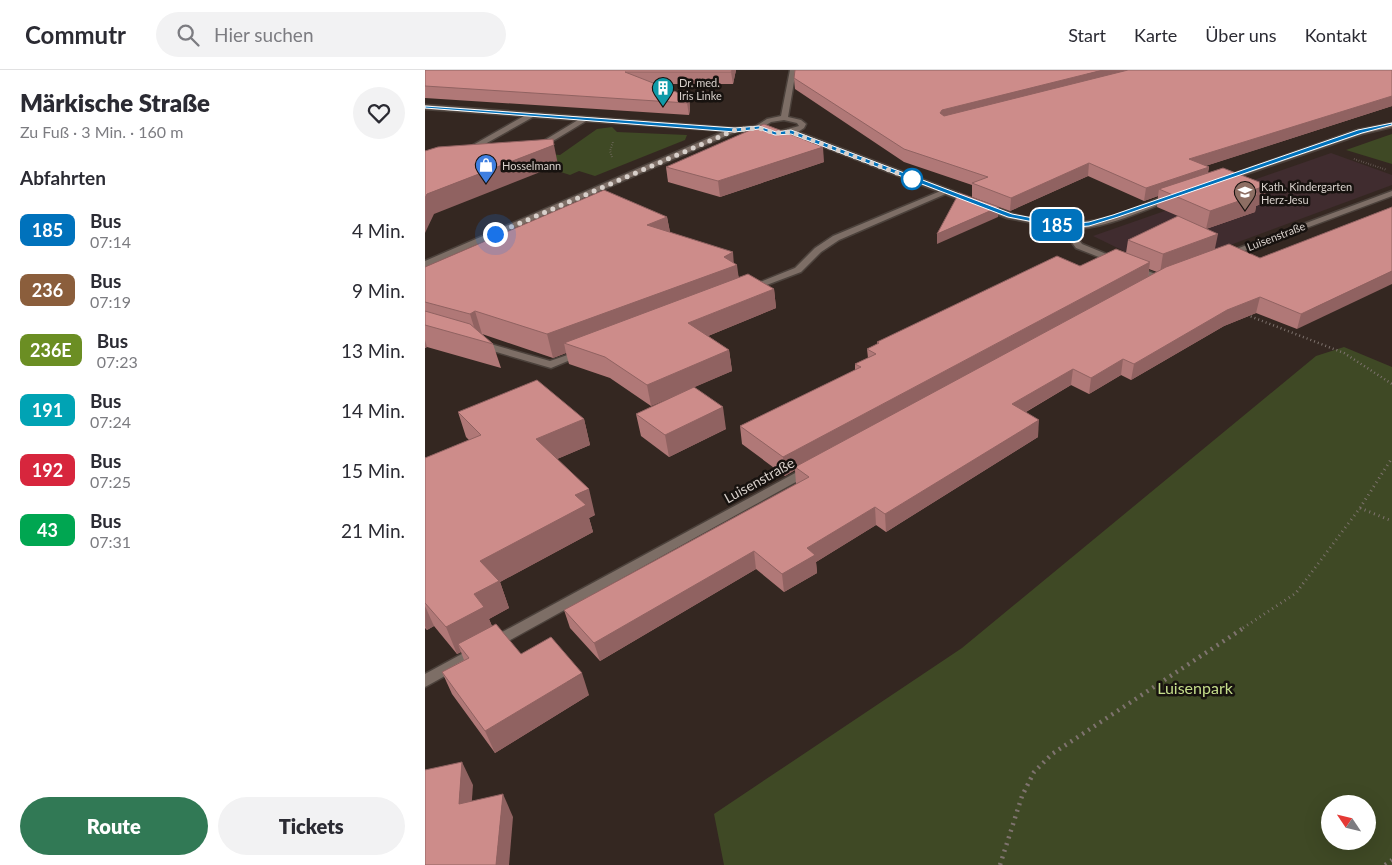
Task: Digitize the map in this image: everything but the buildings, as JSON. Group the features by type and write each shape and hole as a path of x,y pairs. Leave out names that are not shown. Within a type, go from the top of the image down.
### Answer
{"street":[{"path":"784,118 793,70"},
{"path":"425,107 735,130 759,128 775,133 799,130 803,124 799,121 784,118 769,120 760,125 759,128"},
{"path":"464,153 532,115"},
{"path":"531,147 540,148 585,119"},
{"path":"1215,182 1360,132 1392,125"},
{"path":"425,264 735,130"},
{"path":"791,132 1010,216 1064,226 1089,224 1178,195"},
{"path":"486,142 504,144"},
{"path":"734,295 798,270 818,250 836,238 946,192"},
{"name":"Luisenstraße","path":"1215,259 1392,193"},
{"path":"1064,226 1079,246 1165,276 1143,288"},
{"path":"470,341 551,365 587,351"},
{"name":"Luisenstraße","path":"425,681 818,464"}],"path":[{"path":"608,120 608,128 617,136 610,151 612,158 618,168 636,173"},
{"path":"1241,312 1344,353 1392,384"},
{"path":"1000,865 1022,796 1034,772 1052,754 1296,593 1359,508 1392,458"},
{"path":"1359,508 1392,521"},
{"path":"1385,865 1392,860"}],"shaded area":[{"name":"Kath. Kindergarten Herz-Jesu","path":"1331,153 1392,175 1392,185 1163,270 1093,236"}],"green space":[{"path":"612,127 617,132 687,135 685,140 595,176 579,171 570,175 524,160 529,152 560,155 597,129"},
{"path":"1392,134 1392,164 1346,150 1386,136"},
{"name":"Luisenpark","path":"1344,347 1392,367 1392,865 724,865 714,814 962,648 1316,356"}],"bus line":[{"name":"185","path":"425,107 735,130 759,128 775,133 791,132 1010,216 1039,223 1064,226 1089,224 1116,216 1360,132 1392,125"}],"place":[{"name":"Dr. med. Iris Linke","path":"663,107"},
{"name":"Hosselmann","path":"486,184"},
{"name":"Kath. Kindergarten Herz-Jesu","path":"1245,211"}],"route":[{"path":"495,234 735,130 759,128 775,133 791,132 912,179"}]}
